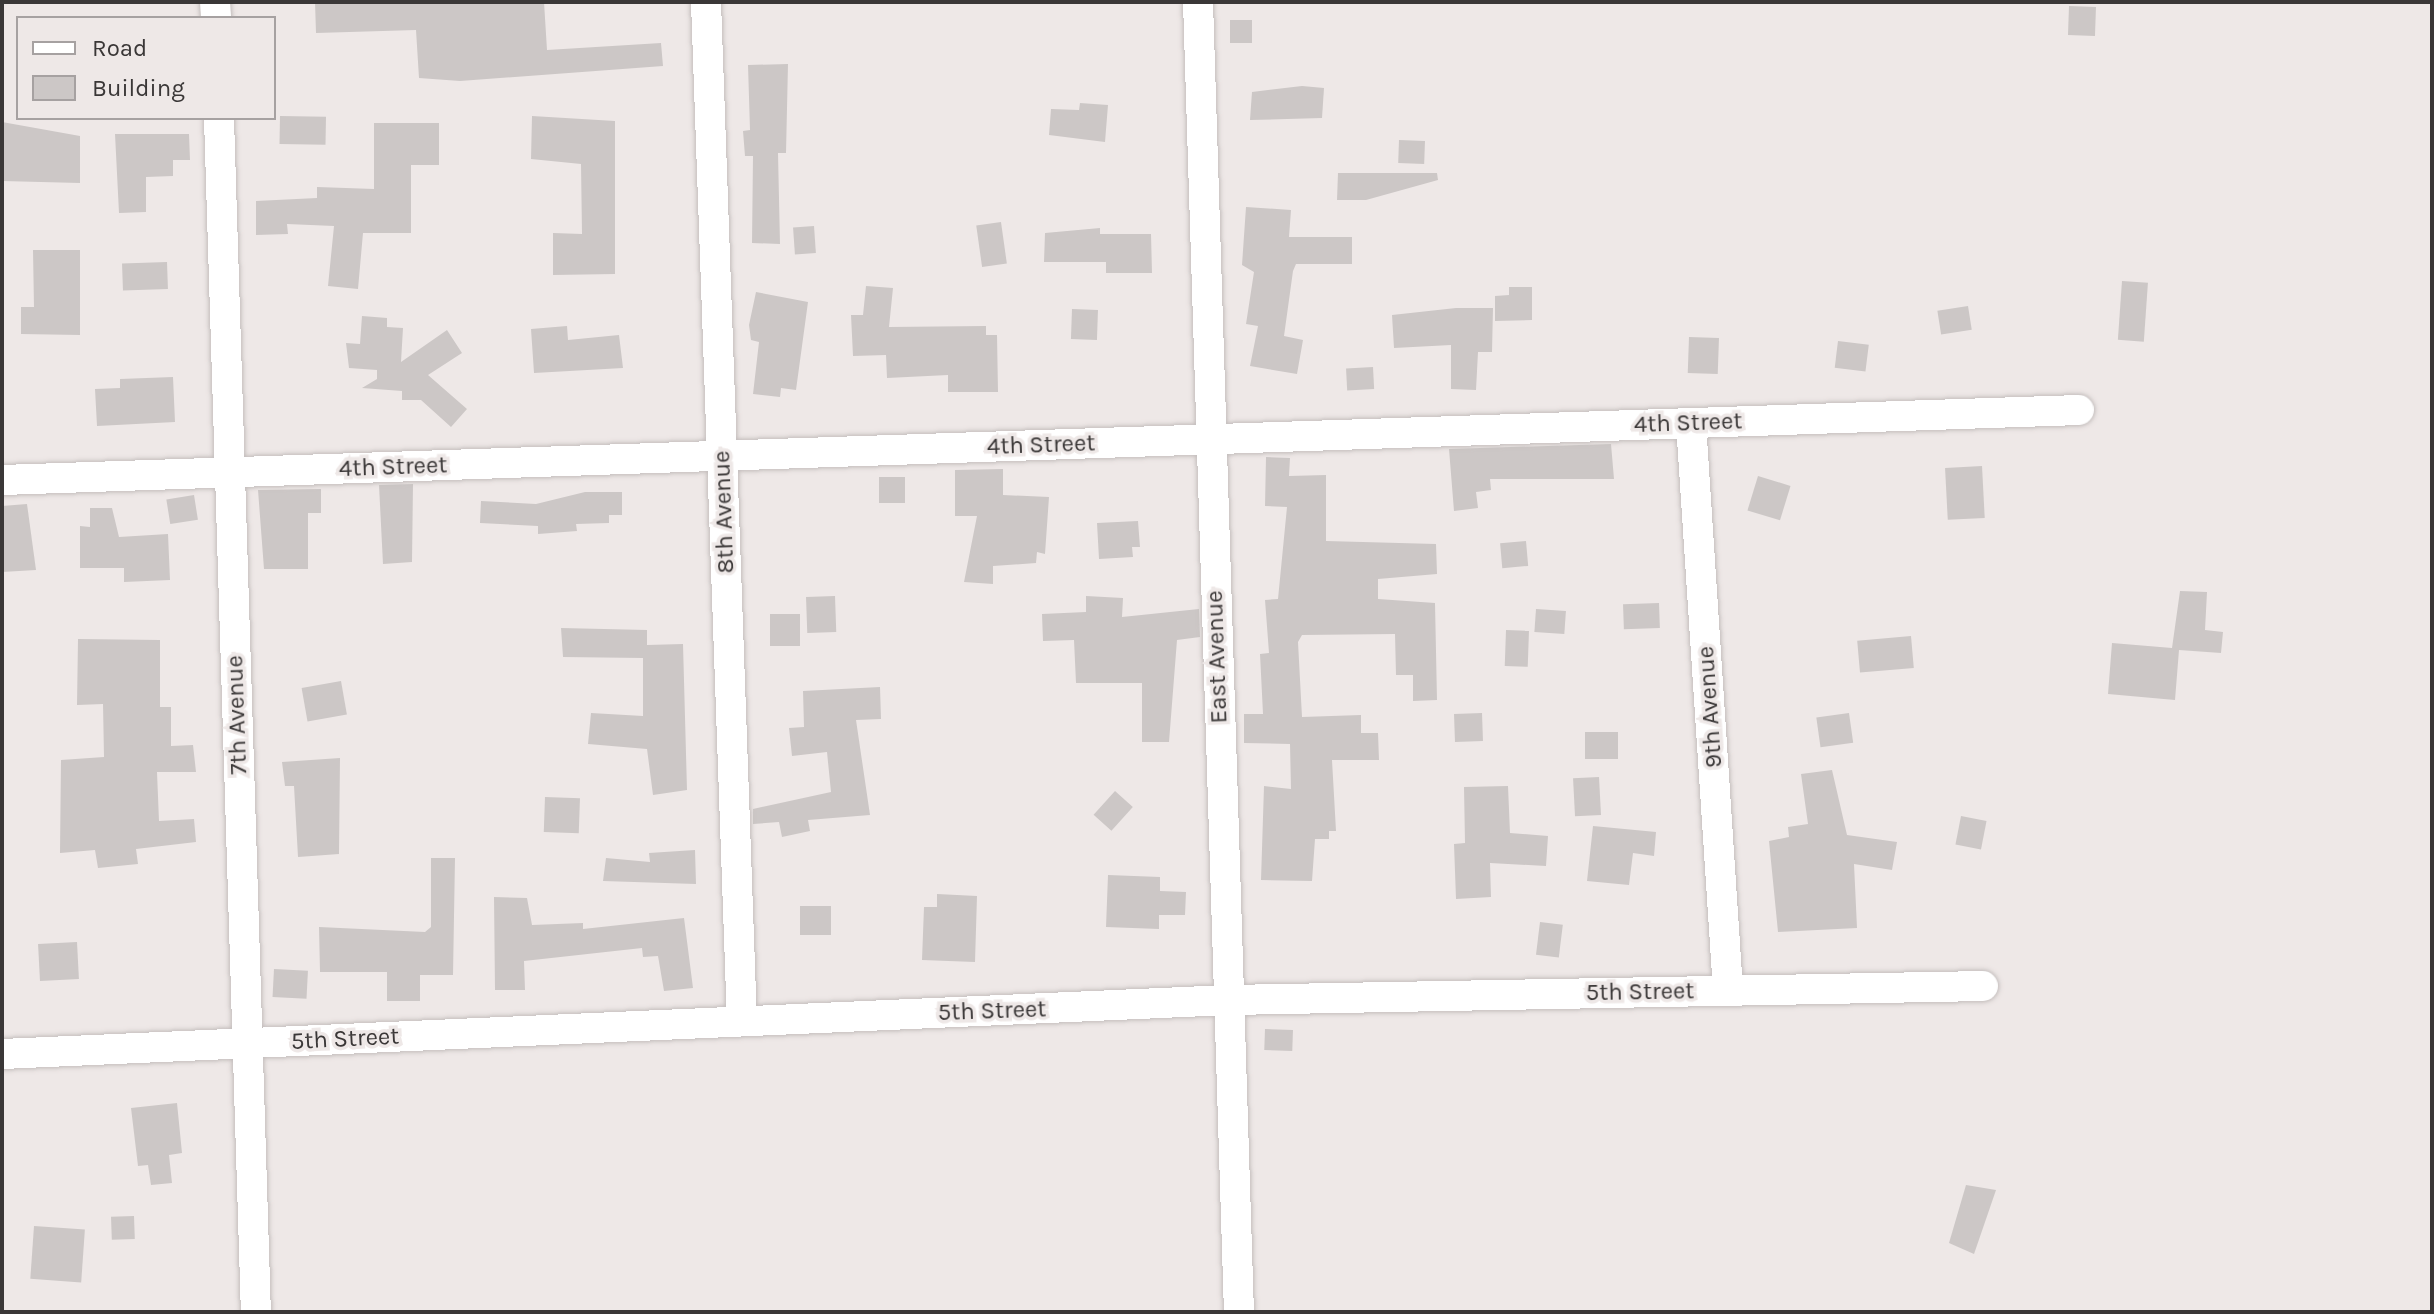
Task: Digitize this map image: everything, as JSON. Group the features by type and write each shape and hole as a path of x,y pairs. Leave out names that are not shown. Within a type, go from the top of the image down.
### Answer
{"street":[{"name":"8th Avenue","path":"706,2 742,1021"},
{"name":"East Avenue","path":"1198,2 1209,439 1239,1312"},
{"name":"7th Avenue","path":"219,120 256,1312"},
{"name":"4th Street","path":"2,480 2079,410"},
{"name":"9th Avenue","path":"1691,423 1728,991"},
{"name":"5th Street","path":"2,1054 1229,1000 1983,986"}],"building":[{"path":"315,2 544,2 547,50 661,43 663,66 460,81 419,78 416,30 316,33"},
{"path":"2069,6 2096,7 2095,36 2068,35"},
{"path":"1230,20 1252,20 1252,43 1230,43"},
{"path":"788,64 786,153 778,153 780,244 752,243 753,156 745,156 743,131 750,130 748,65"},
{"path":"1302,86 1324,88 1322,118 1250,120 1252,92"},
{"path":"1080,103 1108,105 1105,142 1049,135 1051,109 1079,110"},
{"path":"280,116 326,117 326,145 280,144"},
{"path":"532,116 615,121 615,274 553,275 553,233 582,234 581,164 531,159"},
{"path":"2,122 80,136 80,183 2,181"},
{"path":"374,123 439,123 439,165 411,165 411,233 363,233 358,289 328,286 334,226 287,224 288,234 256,235 256,201 317,198 317,187 374,189"},
{"path":"115,134 189,134 190,160 173,160 173,176 146,177 146,212 119,213"},
{"path":"1399,140 1425,141 1424,164 1398,163"},
{"path":"1338,173 1437,173 1438,180 1366,200 1337,200"},
{"path":"1246,207 1291,210 1289,237 1352,237 1352,264 1296,264 1293,271 1284,336 1303,340 1297,374 1250,366 1258,326 1246,324 1254,272 1242,265"},
{"path":"1001,222 1007,264 982,267 976,225"},
{"path":"814,226 816,253 795,254 793,227"},
{"path":"1100,228 1100,234 1151,234 1152,273 1106,273 1106,262 1044,262 1045,233"},
{"path":"33,250 80,250 80,335 21,334 21,307 34,307"},
{"path":"167,262 168,289 123,291 122,264"},
{"path":"2122,281 2148,283 2144,342 2118,340"},
{"path":"866,286 893,288 889,327 986,326 986,335 997,335 998,392 948,392 948,375 887,378 886,355 853,356 851,315 863,315"},
{"path":"1509,287 1532,287 1532,320 1495,321 1495,296 1509,295"},
{"path":"756,292 808,302 796,390 781,388 780,397 753,394 759,342 751,340 749,325"},
{"path":"1968,306 1972,330 1941,335 1937,311"},
{"path":"1456,308 1493,308 1492,352 1478,352 1476,390 1451,389 1451,345 1394,348 1392,315"},
{"path":"1072,309 1098,310 1097,340 1071,339"},
{"path":"362,316 387,318 387,327 403,328 401,362 447,330 462,353 428,375 467,409 451,427 421,400 402,400 402,391 362,388 377,379 377,370 349,368 346,343 360,344"},
{"path":"567,326 568,340 619,335 623,368 534,373 531,329"},
{"path":"1689,337 1719,338 1718,374 1688,373"},
{"path":"1838,341 1869,345 1865,372 1835,368"},
{"path":"1373,367 1374,389 1347,390 1346,368"},
{"path":"173,377 175,422 97,426 95,389 120,388 120,379"},
{"path":"1611,444 1614,479 1490,479 1491,490 1476,492 1478,508 1454,511 1449,449"},
{"path":"1266,457 1290,458 1289,476 1326,475 1326,541 1436,544 1437,574 1378,579 1378,599 1435,603 1437,700 1413,701 1413,675 1396,675 1395,634 1302,635 1298,642 1302,717 1361,715 1361,733 1378,733 1379,760 1332,760 1336,831 1329,831 1329,839 1315,839 1312,881 1261,880 1264,786 1291,789 1290,744 1244,743 1244,714 1263,714 1260,654 1269,653 1265,600 1278,599 1287,507 1265,506"},
{"path":"1982,466 1985,518 1948,520 1945,468"},
{"path":"1003,469 1003,495 1049,497 1045,554 1037,552 1036,563 993,566 993,584 964,582 977,516 955,516 955,470"},
{"path":"1758,476 1791,486 1780,520 1747,510"},
{"path":"879,477 905,477 905,503 879,503"},
{"path":"413,484 412,562 383,564 379,485"},
{"path":"321,489 321,513 308,513 308,569 264,569 258,490"},
{"path":"585,492 622,492 622,515 609,515 609,523 576,524 577,531 538,534 538,526 480,523 481,501 536,504"},
{"path":"194,495 198,520 170,524 166,499"},
{"path":"27,504 36,570 2,572 2,506"},
{"path":"90,508 112,508 119,537 168,534 170,580 124,582 124,568 80,568 80,526 90,527"},
{"path":"1138,521 1140,547 1132,547 1133,557 1099,559 1097,523"},
{"path":"1526,541 1528,566 1502,568 1500,543"},
{"path":"2180,591 2207,592 2205,630 2223,632 2221,653 2179,650 2175,700 2108,694 2112,643 2172,648"},
{"path":"835,596 836,632 807,633 806,597"},
{"path":"1086,596 1123,598 1122,617 1199,609 1200,637 1177,640 1169,742 1142,742 1142,683 1076,683 1074,640 1043,641 1042,614 1086,612"},
{"path":"1659,603 1660,628 1624,629 1623,604"},
{"path":"1536,609 1566,611 1564,634 1534,632"},
{"path":"770,614 800,614 800,646 770,646"},
{"path":"561,628 647,630 647,645 683,644 687,790 653,795 647,749 588,744 591,713 643,716 643,658 563,657"},
{"path":"1506,630 1529,631 1528,667 1505,666"},
{"path":"1911,636 1914,668 1860,673 1857,641"},
{"path":"78,639 160,640 160,707 171,707 171,746 193,745 196,772 157,772 159,821 194,819 196,842 136,849 138,864 98,868 95,850 60,853 61,760 104,757 103,704 77,705"},
{"path":"341,681 347,714 308,721 302,688"},
{"path":"880,687 881,719 856,720 870,815 808,820 810,831 782,837 779,822 753,824 753,809 831,792 827,752 792,756 789,728 804,727 803,691"},
{"path":"1482,713 1483,741 1455,742 1454,714"},
{"path":"1849,713 1853,743 1820,747 1816,718"},
{"path":"1585,732 1618,732 1618,759 1585,759"},
{"path":"340,758 339,854 298,857 294,786 285,786 282,762"},
{"path":"1832,770 1847,835 1897,842 1892,870 1854,864 1857,928 1778,932 1769,841 1789,837 1788,827 1808,824 1801,774"},
{"path":"1599,777 1601,815 1575,816 1573,778"},
{"path":"1508,786 1510,833 1548,836 1546,866 1490,863 1491,897 1456,899 1454,844 1465,843 1464,787"},
{"path":"1115,791 1133,807 1111,831 1094,815"},
{"path":"545,797 580,798 579,833 544,832"},
{"path":"1961,816 1987,821 1981,849 1955,844"},
{"path":"1593,826 1656,832 1654,856 1633,853 1629,885 1587,881"},
{"path":"695,850 696,884 603,881 606,858 650,862 649,853"},
{"path":"431,858 455,858 453,975 420,975 420,1001 387,1001 387,972 320,972 319,927 425,932 431,927"},
{"path":"1108,875 1160,877 1160,891 1186,892 1185,915 1159,915 1159,929 1106,927"},
{"path":"937,894 977,896 975,962 922,960 924,907 937,907"},
{"path":"494,897 527,898 532,925 583,923 583,929 684,918 693,988 664,991 658,956 643,957 642,948 524,961 525,990 495,990"},
{"path":"800,906 831,906 831,935 800,935"},
{"path":"1540,922 1563,925 1559,958 1536,955"},
{"path":"77,942 79,979 40,981 38,944"},
{"path":"274,969 308,971 306,999 273,997"},
{"path":"1265,1029 1293,1030 1292,1051 1264,1050"},
{"path":"177,1103 182,1153 169,1155 172,1183 151,1185 148,1165 138,1166 131,1108"},
{"path":"1966,1185 1996,1190 1974,1254 1949,1243"},
{"path":"134,1216 135,1239 112,1240 111,1217"},
{"path":"34,1226 85,1230 81,1282 30,1279"}]}
